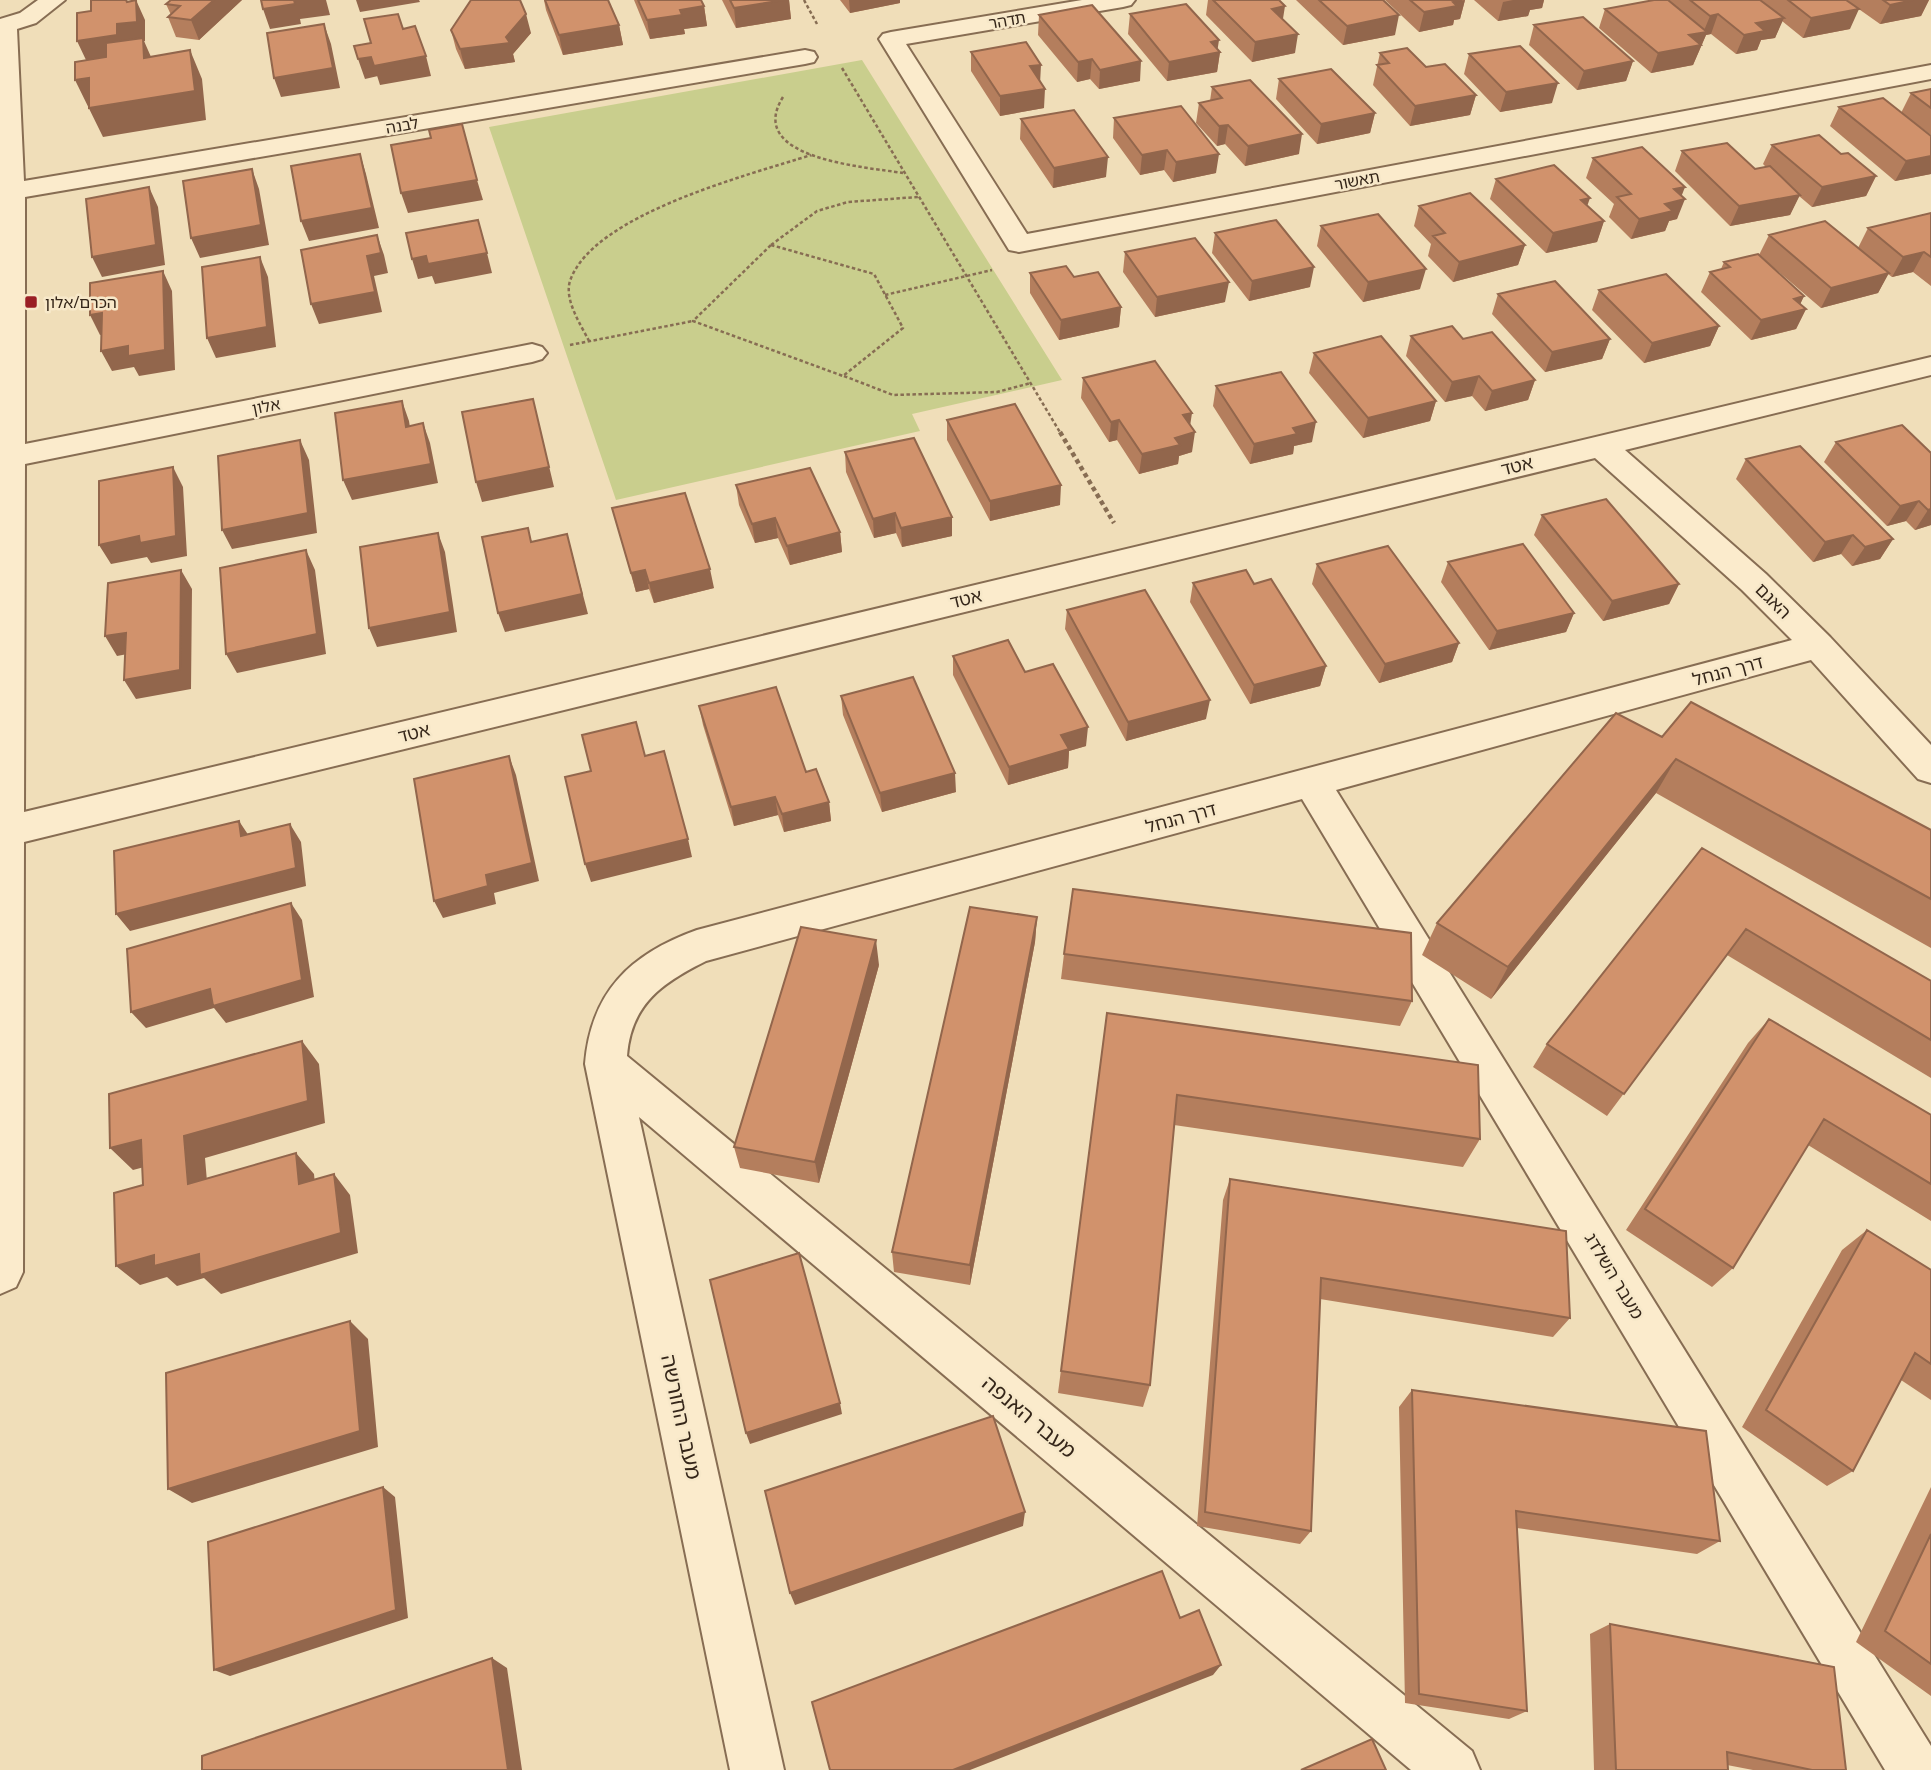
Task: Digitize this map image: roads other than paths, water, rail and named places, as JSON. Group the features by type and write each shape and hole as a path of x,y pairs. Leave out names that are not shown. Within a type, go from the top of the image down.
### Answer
{"street":[{"path":"0,1272 6,192 2,26 37,13 53,0"},
{"name":"תדהר","path":"1019,244 891,39 1123,0"},
{"name":"לבנה","path":"6,192 805,57"},
{"name":"תאשור","path":"1019,244 1931,72"},
{"name":"אלון","path":"4,459 532,352"},
{"name":"אטד","path":"3,832 1931,366"},
{"name":"האגם","path":"1601,446 1754,582 1818,646 1931,769"},
{"name":"דרך הנחל","path":"606,1063 606,1042 619,1005 646,976 662,964 697,947 1818,646"},
{"name":"מעבר השלדג","path":"1312,783 1915,1770"},
{"name":"מעבר החורשה","path":"606,1063 757,1770"},
{"name":"מעבר האנפה","path":"606,1063 1453,1770"}],"place":[{"name":"הכרם/אלון","path":"31,302"}]}
